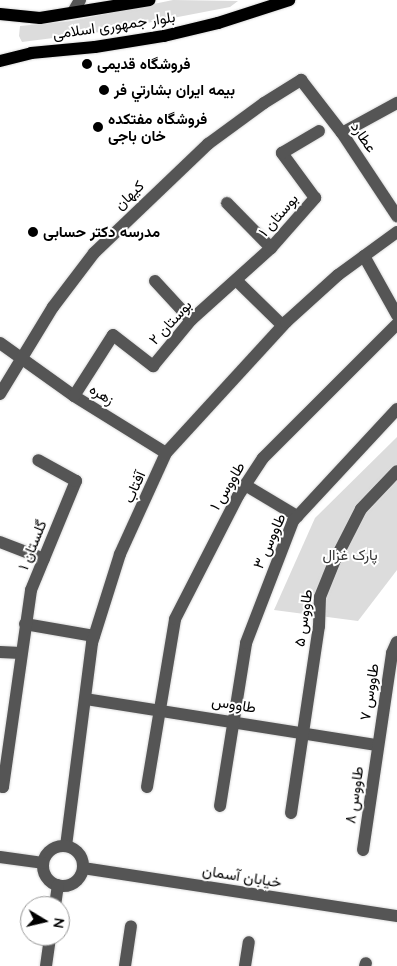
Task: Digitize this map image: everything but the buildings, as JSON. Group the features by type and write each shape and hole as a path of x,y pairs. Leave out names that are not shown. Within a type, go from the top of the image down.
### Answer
{"main road":[{"name":"بلوار جمهوری اسلامی","path":"0,14 40,18 150,0"},
{"name":"بلوار جمهوری اسلامی","path":"0,61 31,52 95,47 164,36 218,23 289,0"}],"street":[{"path":"74,12 80,0"},
{"name":"عطارد","path":"301,80 342,133 397,216"},
{"name":"کیهان","path":"0,394 53,307 94,253 208,144 264,103 301,80"},
{"path":"342,133 397,103"},
{"name":"بوستان ۱","path":"237,281 271,248 315,198 282,153 319,131"},
{"path":"227,203 271,248"},
{"name":"آفتاب","path":"66,846 94,636 120,554 166,453 282,325 338,275 397,232"},
{"path":"364,256 397,315"},
{"path":"154,281 191,320"},
{"path":"237,281 282,325"},
{"name":"بوستان ۲","path":"74,396 113,335 153,366 191,320 237,281"},
{"name":"طاووس ۱","path":"147,787 176,619 245,485 263,458 397,324"},
{"name":"زهره","path":"0,343 74,396 166,453"},
{"name":"طاووس ۳","path":"220,806 246,643 293,520 397,409"},
{"name":"گلستان ۱","path":"0,786 4,787 31,590 76,481 38,460"},
{"name":"طاووس ۵","path":"291,813 319,626 320,597 334,562 361,509 397,471"},
{"path":"245,485 297,516"},
{"path":"0,542 44,558"},
{"path":"25,624 94,636"},
{"name":"طاووس ۷","path":"377,745 396,645"},
{"path":"0,652 21,654"},
{"name":"طاووس","path":"86,699 234,720 377,745"},
{"name":"طاووس ۸","path":"363,850 377,745"},
{"path":"66,846 77,852 82,860 83,868 76,881 68,885 58,885 50,881 44,873 43,863 47,853 57,847 66,846"},
{"path":"0,857 43,863"},
{"name":"خیابان آسمان","path":"83,868 397,916"},
{"path":"56,896 58,885"},
{"path":"125,966 131,926"},
{"path":"246,966 249,942"},
{"path":"46,966 49,946"}],"green space":[{"path":"173,0 238,1 230,7 100,32 22,42 19,36 20,26 71,21"},
{"name":"پارک غزال","path":"397,437 397,570 358,621 274,610 315,518"}],"place":[{"name":"فروشگاه قدیمی","path":"87,64"},
{"name":"بيمه ايران بشارتي فر","path":"104,90"},
{"name":"فروشگاه مفتکده خان باجی","path":"98,127"},
{"name":"مدرسه دکتر حسابی","path":"33,232"}]}
